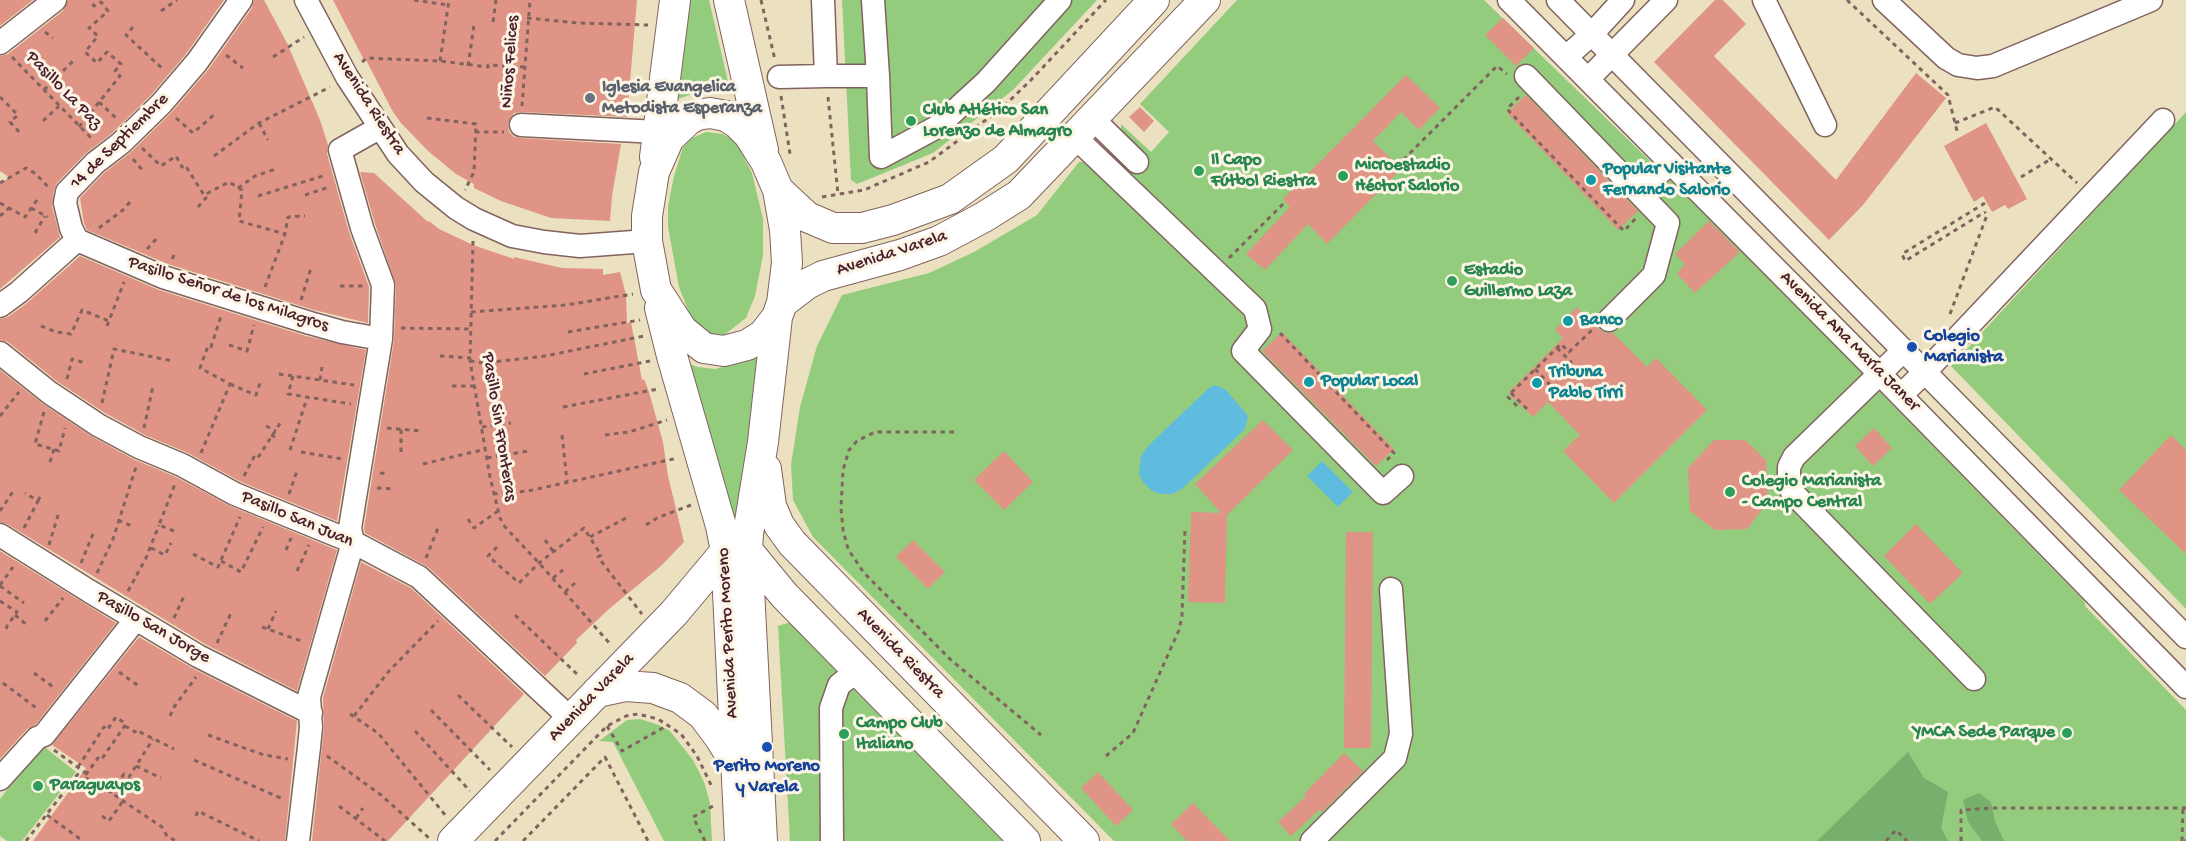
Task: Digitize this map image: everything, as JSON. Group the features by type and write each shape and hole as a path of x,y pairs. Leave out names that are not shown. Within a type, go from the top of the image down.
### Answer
{"main road":[{"path":"729,0 779,162 778,190"},
{"name":"Avenida Varela","path":"778,190 807,217 833,228 862,228 893,220 950,199 1006,159 1154,0"},
{"name":"Avenida Varela","path":"667,336 682,330 704,348 714,351 736,349 747,345 763,335 779,310 807,284 823,276 900,255 939,241 984,217 1019,195 1205,0"},
{"path":"654,172 673,13"},
{"path":"654,172 669,138 676,129 697,115 710,113 726,116 737,123 779,162"},
{"name":"Avenida Perito Moreno","path":"654,172 647,216 647,241 667,336 713,498 736,550 751,611 762,841"},
{"name":"Avenida Perito Moreno","path":"740,841 736,765 736,550 748,534 787,264 785,231 778,190"},
{"name":"Avenida Riestra","path":"763,442 771,506 779,525 792,543 1084,841"},
{"path":"736,550 784,595 1025,841"},
{"name":"Avenida Varela","path":"449,839 485,808 736,550"},
{"path":"751,611 755,602 763,595 774,592 784,595"},
{"path":"584,705 625,686 653,688 680,698 703,715 736,765"},
{"path":"992,807 1021,778"}],"street":[{"path":"4,48 55,0"},
{"name":"14 de Septiembre","path":"79,241 71,228 65,202 67,192 95,163 161,104 197,62 241,0"},
{"name":"Avenida Riestra","path":"306,0 346,75 398,154 424,182 465,214 512,236 544,242 580,246 647,241"},
{"path":"823,0 826,76"},
{"path":"873,0 881,157 937,127 986,82 1060,0"},
{"name":"Avenida Ana María Janer","path":"1509,0 1901,395 2186,687"},
{"name":"Avenida Ana María Janer","path":"1558,0 2186,637"},
{"path":"1566,57 1592,34 1623,0"},
{"path":"1588,79 1666,0"},
{"path":"1764,0 1825,125"},
{"path":"1884,0 1946,58 1958,65 1977,68 1993,66 2151,0"},
{"path":"779,77 878,76"},
{"path":"1523,86 1638,191 1668,223 1654,275 1609,320"},
{"path":"1901,395 2163,120"},
{"path":"521,125 658,132"},
{"path":"298,841 307,763 309,697 353,542 350,528 382,333 383,285 362,228 340,150 379,128"},
{"path":"1084,129 1137,162"},
{"path":"1084,129 1255,309 1260,329 1243,351 1383,493 1402,476"},
{"path":"1638,191 1671,162"},
{"path":"1745,237 1764,240 1770,236 1776,220"},
{"path":"0,306 79,241"},
{"name":"Pasillo Señor de los Milagros","path":"79,241 163,277 296,319 342,332 382,333"},
{"path":"1904,350 1794,457 1789,467 1789,481 1792,492 1974,679"},
{"name":"Pasillo San Juan","path":"0,352 30,379 98,425 242,496 353,542 419,577 451,607 584,705"},
{"name":"Pasillo San Jorge","path":"7,540 208,661 310,713"},
{"path":"1312,841 1395,758 1401,734 1392,589"},
{"path":"0,779 37,738 44,735 103,661 127,614"},
{"path":"832,841 831,708 839,686 858,670"}],"path":[{"path":"79,127 120,76 115,71 121,64 107,52 97,63 85,52 98,36 89,28 108,11 101,2 94,6 90,0"},
{"path":"161,11 177,0"},
{"path":"414,0 448,2 440,61"},
{"path":"493,22 496,0"},
{"name":"Niños Felices","path":"521,125 530,0"},
{"path":"761,0 779,77 779,162"},
{"path":"1847,0 1948,94 1958,135"},
{"path":"527,18 578,23 673,13"},
{"path":"468,66 474,25"},
{"path":"273,57 321,26"},
{"path":"133,27 126,35 178,84"},
{"name":"Pasillo La Paz","path":"4,48 107,154"},
{"path":"214,156 259,123 310,99 367,58 440,61 468,66 524,67"},
{"path":"44,90 73,61"},
{"path":"1397,166 1497,66 1516,84 1523,86 1507,109 1566,167 1624,231 1637,218"},
{"path":"826,76 838,194"},
{"path":"0,96 18,116 10,122 21,134"},
{"path":"99,102 161,166 176,156 182,166 185,165 206,198 198,207"},
{"path":"161,104 193,133 214,114"},
{"path":"43,121 59,106"},
{"path":"1955,123 1995,107 2092,196"},
{"path":"427,118 476,124 474,172 465,214"},
{"path":"259,123 268,140"},
{"path":"2021,177 2051,159"},
{"path":"0,183 26,168 36,174 59,199 65,202"},
{"path":"238,188 255,176 276,169"},
{"path":"305,195 347,175"},
{"path":"258,196 347,175"},
{"path":"204,195 229,182 242,190 239,221 285,234"},
{"path":"0,203 25,217 37,200"},
{"path":"79,241 123,210 130,202"},
{"path":"1950,314 1987,215 1985,212 1905,261 1902,254 1985,203"},
{"path":"1226,261 1283,204"},
{"path":"0,216 9,208"},
{"name":"Pasillo Sin Fronteras","path":"465,214 471,312 471,360 498,512 505,527 626,662"},
{"path":"35,232 45,216"},
{"path":"229,345 246,351 285,234 288,217 305,216"},
{"path":"107,326 131,263"},
{"path":"296,319 311,267"},
{"path":"227,297 211,347 208,346 200,368 256,395 261,380"},
{"path":"471,312 566,305 667,336"},
{"path":"41,326 56,332 71,334 82,310 109,321"},
{"path":"1517,406 1508,397 1561,344 1569,352 1606,317 1609,320"},
{"path":"382,333 471,329"},
{"path":"568,332 667,336"},
{"path":"1280,333 1394,453 1381,466"},
{"path":"440,356 484,363 545,356 667,336"},
{"path":"584,374 667,336"},
{"path":"563,408 667,336"},
{"path":"1557,348 1572,363"},
{"path":"98,425 114,349 173,361"},
{"path":"61,401 35,444 58,451 61,401 72,359 85,363"},
{"path":"320,380 322,367"},
{"path":"1535,369 1550,385"},
{"path":"279,374 320,380 370,406 401,429 422,431"},
{"path":"292,376 288,394 370,406"},
{"path":"0,416 30,379"},
{"path":"127,614 159,525 230,384"},
{"path":"45,621 79,585 113,539 141,448 153,386"},
{"path":"452,386 474,386"},
{"path":"1332,396 1336,392"},
{"path":"1511,393 1527,409"},
{"path":"290,450 307,398"},
{"path":"605,435 629,432 688,413"},
{"path":"193,554 218,567 254,457 257,459 281,422"},
{"path":"482,427 511,423"},
{"path":"266,426 276,431"},
{"path":"401,429 401,452"},
{"path":"954,432 875,432 857,441 849,450 843,470 841,508 848,549 864,573 951,660 1041,735"},
{"path":"271,435 279,439"},
{"path":"562,435 567,481"},
{"path":"50,462 54,449"},
{"path":"423,464 486,449"},
{"path":"487,458 529,451"},
{"path":"301,452 361,462"},
{"path":"493,494 528,491 700,453"},
{"path":"221,561 241,572 277,511 297,471"},
{"path":"0,510 14,490"},
{"path":"25,493 38,501"},
{"path":"7,540 41,494"},
{"path":"646,525 657,518 713,498"},
{"path":"44,564 59,512"},
{"path":"468,519 474,528 498,512"},
{"path":"590,537 630,516"},
{"path":"118,520 134,527"},
{"path":"159,525 174,531"},
{"path":"297,571 318,527"},
{"path":"419,577 438,528"},
{"path":"497,547 488,556 519,584 539,563 584,528 601,555 598,557 656,632"},
{"path":"1106,756 1133,733 1179,630 1182,616 1185,529"},
{"path":"79,585 93,534"},
{"path":"545,540 553,551"},
{"path":"151,548 165,555 171,543"},
{"path":"553,578 563,570"},
{"path":"565,592 575,583"},
{"path":"0,586 24,603"},
{"path":"0,601 17,612 7,626 6,630 9,632"},
{"path":"449,839 378,733 352,715 389,671 451,607"},
{"path":"268,629 276,611"},
{"path":"170,716 174,707 208,661 231,614"},
{"path":"15,615 27,625"},
{"path":"515,615 584,705 607,726 622,751 669,726"},
{"path":"262,627 323,649"},
{"path":"103,661 140,687"},
{"path":"34,673 72,700"},
{"path":"3,683 54,722"},
{"path":"458,695 528,763"},
{"path":"430,710 506,786"},
{"path":"495,841 607,726 626,716 638,714 658,719 681,734 697,756 711,782 712,790"},
{"path":"26,841 79,769 104,728 107,729 116,717 135,732 136,730 174,749"},
{"path":"125,726 101,760 98,758 84,777 162,827 167,836 176,841"},
{"path":"415,731 485,808"},
{"path":"208,735 264,755 307,763"},
{"path":"37,738 87,774"},
{"path":"110,792 124,774 129,777 153,739"},
{"path":"523,841 604,757 648,841"},
{"path":"194,760 301,806"},
{"path":"136,765 161,778"},
{"path":"350,771 381,795 449,839"},
{"path":"705,841 693,817 715,805 714,799"},
{"path":"102,816 109,821 123,801"},
{"path":"339,806 385,841"},
{"path":"356,818 363,808"},
{"path":"1961,841 1961,810 2184,808 2184,841"},
{"path":"196,816 198,811 227,823 258,841"},
{"path":"47,815 82,841"},
{"path":"1886,841 1896,830 1907,841"}],"green space":[{"path":"690,0 709,0 730,90 706,89 675,100"},
{"name":"Club Atlético San Lorenzo de Almagro","path":"842,0 1097,0 1013,90 933,153 857,184 851,180"},
{"path":"1237,0 1484,0 1742,250 2084,601 2086,607 2186,710 2186,841 1114,841 813,537 793,500 791,465 800,407 817,346 842,295 929,273 974,252 1037,215 1079,162 1092,162 1121,132 1121,124 1151,152 1169,132 1140,104"},
{"path":"2186,112 2186,609 1951,366"},
{"path":"706,132 723,134 736,142 752,173 763,219 763,255 755,296 746,318 724,335 717,336 697,325 688,310 679,287 668,227 668,206 683,147 690,139"},
{"path":"761,351 743,511 735,527 682,361 698,367 715,369 736,363"},
{"name":"Campo Club Italiano","path":"797,620 1005,841 790,841 778,626"},
{"path":"640,719 670,731 693,760 704,782 710,803 712,841 664,841 613,742 599,741 627,720"},
{"name":"Paraguayos","path":"42,745 76,772 22,841 7,841 0,836 0,799"},
{"path":"1908,752 1924,778 1948,792 1941,828 1948,841 1817,841"},
{"path":"1979,793 1991,802 1995,821 2004,841 1982,841 1968,822 1963,800"}],"water":[{"path":"1214,385 1225,389 1245,412 1248,417 1245,429 1182,489 1172,494 1160,494 1151,490 1139,474 1141,456 1147,447"},
{"path":"1322,461 1353,492 1338,507 1307,476"}],"building":[{"path":"0,0 33,0 0,26"},
{"path":"68,0 224,0 186,54 151,95 112,133 85,154 57,183 52,206 60,237 0,289 0,184 9,177 0,171 0,56 8,54 63,11"},
{"path":"254,0 264,0 287,43 320,120 349,232 369,287 368,323 314,310 168,264 87,230 84,223 80,198 104,173 130,153 171,113 208,70 252,8"},
{"path":"333,0 637,0 627,117 522,112 514,113 508,124 509,132 514,137 621,144 610,221 551,218 501,201 474,188 474,184 456,174 428,151 393,112"},
{"path":"1715,0 1723,0 1746,24 1714,56 1836,180 1916,73 1946,98 1863,205 1829,240 1654,62"},
{"path":"1503,18 1534,48 1516,66 1485,35"},
{"path":"1406,75 1440,108 1419,130 1401,112 1373,141 1401,169 1327,244 1308,224 1265,270 1246,254 1290,207 1283,199"},
{"name":"Popular Visitante Fernando Salorio","path":"1526,95 1638,211 1618,230 1507,113"},
{"path":"1140,107 1154,121 1144,132 1129,117"},
{"path":"1986,123 2027,199 2008,209 2005,205 1992,212 1983,196 1974,202 1944,146"},
{"path":"360,172 374,173 428,222 473,245 514,259 514,257 562,268 603,269 603,275 620,272 626,295 627,323 631,322 642,380 644,379 649,392 663,442 668,476 684,542 661,566 576,640 577,643 545,676 428,567 365,533 394,341 396,285"},
{"path":"1709,221 1740,252 1695,293 1677,274 1685,264 1675,254"},
{"path":"80,256 159,290 306,336 366,350 337,521 241,482 188,453 145,435 105,413 58,382 8,342 0,340 0,319 8,317 27,303"},
{"path":"1577,307 1600,330 1613,333 1647,367 1656,358 1707,410 1614,503 1563,451 1580,435 1548,402 1533,417 1508,393 1563,338 1555,330"},
{"name":"Popular Local","path":"1282,332 1394,449 1376,466 1262,351"},
{"path":"0,370 43,404 91,436 133,459 176,477 230,506 337,550 297,691 205,644 7,524 0,522"},
{"path":"1263,420 1293,450 1227,515 1225,603 1188,602 1191,512 1221,513 1195,484"},
{"path":"1874,428 1892,448 1873,466 1855,446"},
{"path":"2171,435 2186,450 2186,554 2119,490"},
{"path":"1714,440 1745,440 1766,460 1768,502 1747,529 1715,530 1690,511 1688,468"},
{"path":"1004,451 1033,482 1004,510 974,480"},
{"path":"1916,524 1963,573 1930,604 1884,556"},
{"path":"1346,532 1373,532 1371,748 1344,748"},
{"path":"913,540 945,572 928,589 896,557"},
{"path":"0,551 116,623 36,724 27,729 0,759"},
{"path":"361,562 411,588 524,694 388,841 312,841 324,728 323,698"},
{"path":"139,637 192,668 297,721 285,841 33,841 86,768 52,745"},
{"path":"1344,753 1363,771 1322,812 1319,810 1291,836 1278,822 1306,796 1304,794"},
{"path":"1098,772 1133,810 1116,826 1081,788"},
{"path":"1193,803 1230,841 1187,841 1171,824"}],"place":[{"name":"Iglesia Evangelica Metodista Esperanza","path":"590,98"},
{"name":"Club Atlético San Lorenzo de Almagro","path":"911,121"},
{"name":"Il Capo Fútbol Riestra","path":"1199,171"},
{"name":"Microestadio Héctor Salorio","path":"1343,176"},
{"name":"Popular Visitante Fernando Salorio","path":"1591,180"},
{"name":"Estadio Guillermo Laza","path":"1452,281"},
{"name":"Banco","path":"1568,321"},
{"name":"Colegio Marianista","path":"1912,347"},
{"name":"Popular Local","path":"1309,382"},
{"name":"Tribuna Pablo Tirri","path":"1537,383"},
{"name":"Colegio Marianista - Campo Central","path":"1730,492"},
{"name":"YMCA Sede Parque","path":"2067,733"},
{"name":"Campo Club Italiano","path":"844,734"},
{"name":"Perito Moreno y Varela","path":"767,747"},
{"name":"Paraguayos","path":"38,786"}]}
